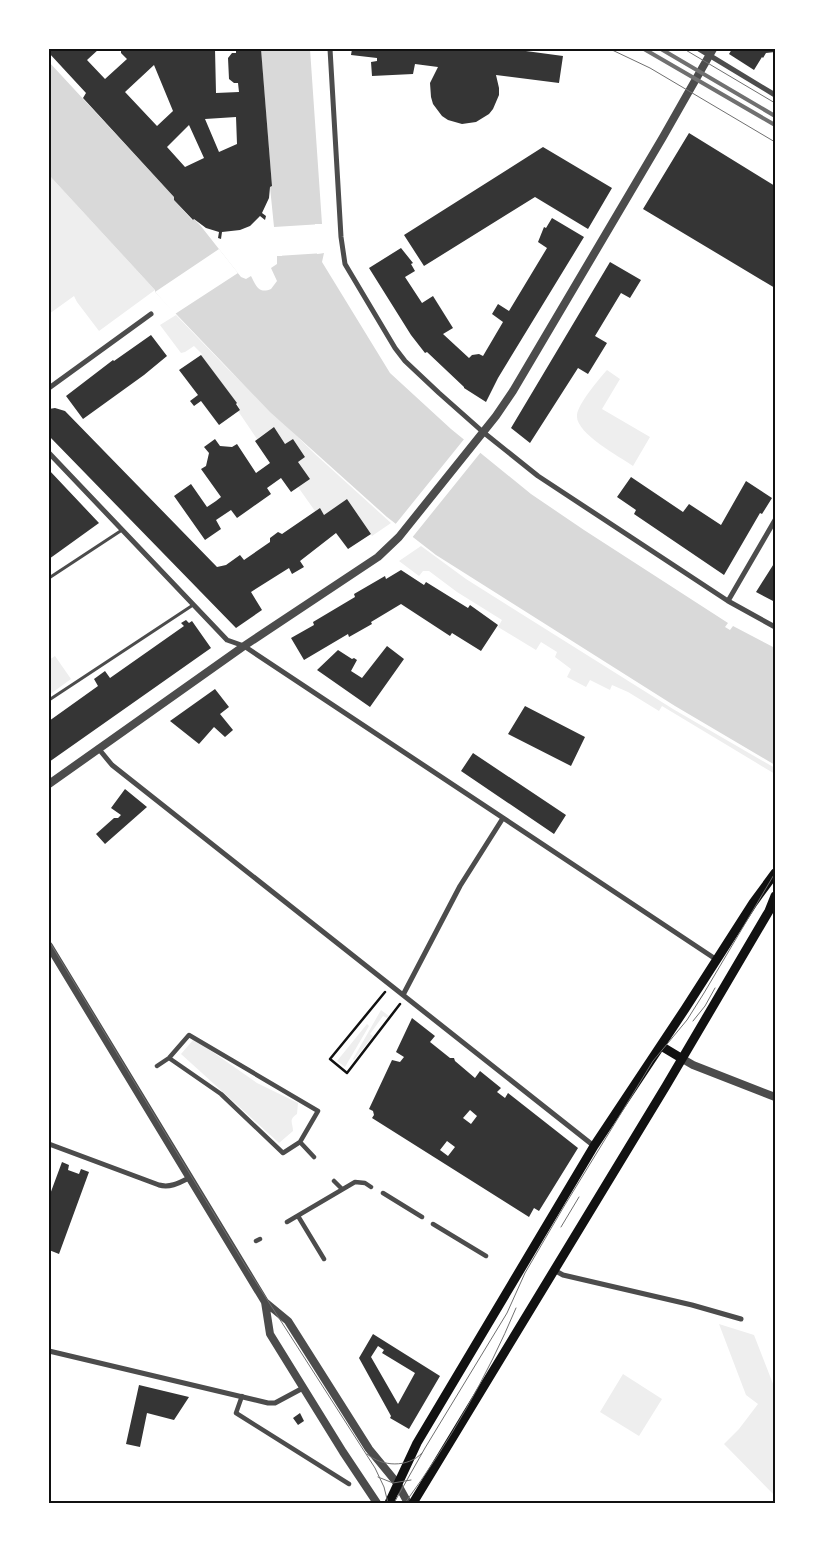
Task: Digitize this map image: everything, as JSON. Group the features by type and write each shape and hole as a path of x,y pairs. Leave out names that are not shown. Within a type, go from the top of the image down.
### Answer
{"main road":[{"path":"390,1503 422,1436 594,1146 753,903 775,873"},
{"path":"413,1503 769,911 775,896"},
{"path":"661,1046 681,1058"}],"street":[{"path":"330,49 341,237 345,264 371,309 405,361 483,432 532,472 728,601 775,627"},
{"path":"699,49 711,52 775,95"},
{"path":"49,784 244,646 378,557 399,537 496,416 513,391 664,137 711,52"},
{"path":"49,388 151,314"},
{"path":"49,453 227,640 244,646 717,960"},
{"path":"728,601 775,520"},
{"path":"98,748 112,765 594,1146"},
{"path":"403,995 460,886 503,818"},
{"path":"49,946 265,1302 288,1321 368,1449 398,1484 408,1503"},
{"path":"157,1066 170,1058 189,1035 318,1111 300,1142 283,1153 221,1094 170,1058"},
{"path":"681,1058 693,1065 775,1097"},
{"path":"300,1142 314,1158"},
{"path":"49,1144 159,1185 178,1184 189,1178"},
{"path":"334,1180 342,1189"},
{"path":"287,1222 354,1182 371,1186"},
{"path":"382,1194 422,1217"},
{"path":"298,1216 324,1259"},
{"path":"433,1224 486,1256"},
{"path":"554,1270 563,1275 692,1305 741,1319"},
{"path":"265,1302 270,1334 377,1503"},
{"path":"49,1351 275,1403 303,1388"},
{"path":"242,1396 236,1413 349,1484"}],"lane":[{"path":"49,578 122,530"},
{"path":"49,700 193,604"}],"path":[{"path":"385,992 330,1059 347,1073 400,1004"}],"shaded area":[{"path":"310,49 322,224 315,224 317,254 324,253 322,262 390,373 451,429 531,494 728,623 725,627 730,630 733,626 775,648 775,765 675,706 436,555 387,517 270,412 155,292 49,175 49,62 174,197 174,200 192,220 194,219 200,225 241,277 246,279 251,276 256,286 261,290 271,289 277,281 271,268 277,264 277,256 282,256 280,227 274,227 270,187 272,186 261,50"},
{"path":"49,175 155,290 99,331 74,296 49,314"},
{"path":"176,315 316,455 391,523 372,536 347,499 324,515 320,508 315,511 298,487 298,462 305,457 293,439 285,444 274,427 257,439 238,411 240,410 237,403 201,356 202,354 194,346 181,353 160,325"},
{"path":"607,370 620,379 602,409 650,437 633,466 590,436 578,422 578,410 589,392"},
{"path":"421,546 466,579 673,709 775,768 775,774 662,706 659,711 628,692 612,685 610,690 590,680 586,687 567,677 571,669 555,657 557,652 541,642 536,650 498,627 502,620 457,592 429,571 423,571 419,576 399,561"},
{"path":"55,656 71,679 49,695 49,660"},
{"path":"381,1010 389,1016 387,1018 383,1016 370,1034 373,1036 354,1060 353,1059"},
{"path":"367,1024 369,1026 345,1067 337,1061"},
{"path":"194,1039 257,1083 298,1103 297,1114 292,1120 293,1131 279,1143 181,1054"},
{"path":"719,1324 754,1335 775,1389 775,1496 724,1444 739,1429 758,1404 746,1395"},
{"path":"623,1374 662,1399 639,1436 600,1412"}],"pier":[{"path":"322,224 322,226 318,227 319,251 324,253 277,256 276,253 280,253 278,230 274,230 274,227"},
{"path":"219,249 238,273 175,314 155,292"},
{"path":"465,438 481,452 411,539 394,526"}],"building":[{"path":"49,49 99,49 87,60 105,79 127,59 121,53 121,49 215,49 216,93 239,92 238,83 234,83 229,79 228,58 232,53 236,53 236,49 261,49 272,186 270,187 269,198 262,213 266,216 265,220 260,216 250,226 240,230 222,232 221,239 218,238 219,232 206,228 193,220 83,98 86,93 49,53","holes":["154,65 173,111 157,126 125,92","236,117 237,144 219,152 205,119","189,125 204,158 185,167 167,147"]},
{"path":"352,49 511,49 563,56 559,83 496,75 499,95 493,109 489,114 476,122 462,124 442,116 433,104 430,83 438,67 415,64 413,74 372,76 371,62 377,61 377,58 351,55"},
{"path":"732,49 775,49 775,52 766,53 754,70 729,54"},
{"path":"689,133 775,186 775,288 643,209"},
{"path":"543,147 612,188 588,229 535,197 424,266 404,235"},
{"path":"552,218 584,237 498,378 486,402 464,388 427,352 425,353 411,335 369,268 401,248 413,263 411,264 415,271 405,277 422,303 433,296 453,328 443,334 469,358 472,355 479,354 483,356 503,322 492,314 498,304 509,311 547,248 538,242 544,227 546,228"},
{"path":"610,262 641,280 630,298 621,293 595,336 607,343 588,374 578,368 530,443 511,428"},
{"path":"151,335 167,356 83,419 66,396 113,360"},
{"path":"201,355 237,403 240,410 219,425 201,401 194,406 190,401 198,395 179,370"},
{"path":"55,408 65,411 217,567 226,565 240,555 244,560 270,542 270,538 278,532 282,534 320,508 324,515 347,499 371,534 348,549 336,533 300,561 304,567 292,574 289,568 251,592 262,610 236,628 49,436 49,409"},
{"path":"274,427 285,444 293,439 305,457 298,462 310,479 291,492 281,478 267,488 271,494 237,518 231,510 216,520 221,529 205,540 174,496 191,484 207,507 216,501 221,497 201,469 206,466 209,453 204,447 215,439 220,446 232,447 237,444 256,473 270,463 255,441"},
{"path":"49,470 99,523 49,559"},
{"path":"631,477 683,512 689,504 721,525 746,481 772,498 762,514 760,513 724,575 634,514 636,510 617,497"},
{"path":"775,562 775,602 756,592"},
{"path":"401,570 424,585 426,582 468,608 470,605 498,625 481,651 452,633 450,636 401,604 371,622 372,624 349,637 348,634 304,660 291,638 314,625 313,622 355,597 354,594 385,576 386,579"},
{"path":"186,620 189,623 192,621 211,648 49,762 49,721 98,686 94,679 105,671 110,678 184,626 181,623"},
{"path":"387,646 404,659 370,707 317,670 338,650 357,660 351,671 362,678"},
{"path":"215,689 229,707 220,714 233,730 225,737 214,727 199,744 170,721"},
{"path":"525,706 585,737 571,766 508,734"},
{"path":"473,753 566,815 554,834 461,771"},
{"path":"125,789 147,807 105,844 96,834 114,818 118,818 121,815 111,808"},
{"path":"412,1018 435,1036 430,1042 450,1058 454,1058 475,1078 480,1071 501,1088 497,1092 505,1098 508,1093 578,1148 539,1211 534,1208 529,1217 372,1118 374,1115 373,1111 369,1109 392,1060 400,1062 404,1057 396,1052","holes":["470,1110 477,1116 471,1124 463,1118","447,1141 455,1147 448,1156 440,1150"]},
{"path":"62,1162 69,1165 68,1170 79,1174 81,1169 89,1172 59,1254 49,1250 49,1197"},
{"path":"373,1334 440,1376 409,1429 390,1418 391,1416 359,1358","holes":["378,1346 384,1350 382,1353 415,1373 398,1404 371,1357"]},
{"path":"139,1385 189,1397 174,1420 147,1413 140,1447 126,1444"},
{"path":"300,1413 304,1421 298,1425 293,1418"}],"tram line":[{"path":"610,49 650,68 775,142"},
{"path":"684,49 775,103"},
{"path":"394,1503 507,1313 525,1273 563,1208 653,1061 687,1020 775,873"},
{"path":"49,941 245,1265 375,1468 384,1487 388,1503"},
{"path":"693,1021 705,1006 715,988"},
{"path":"561,1227 579,1197"},
{"path":"405,1503 437,1457 466,1409 493,1359 516,1308"},
{"path":"367,1454 380,1461 395,1464 410,1461 422,1453"},
{"path":"378,1477 393,1483 411,1480"}],"railway":[{"path":"644,49 775,125"},
{"path":"661,49 775,116"}]}
